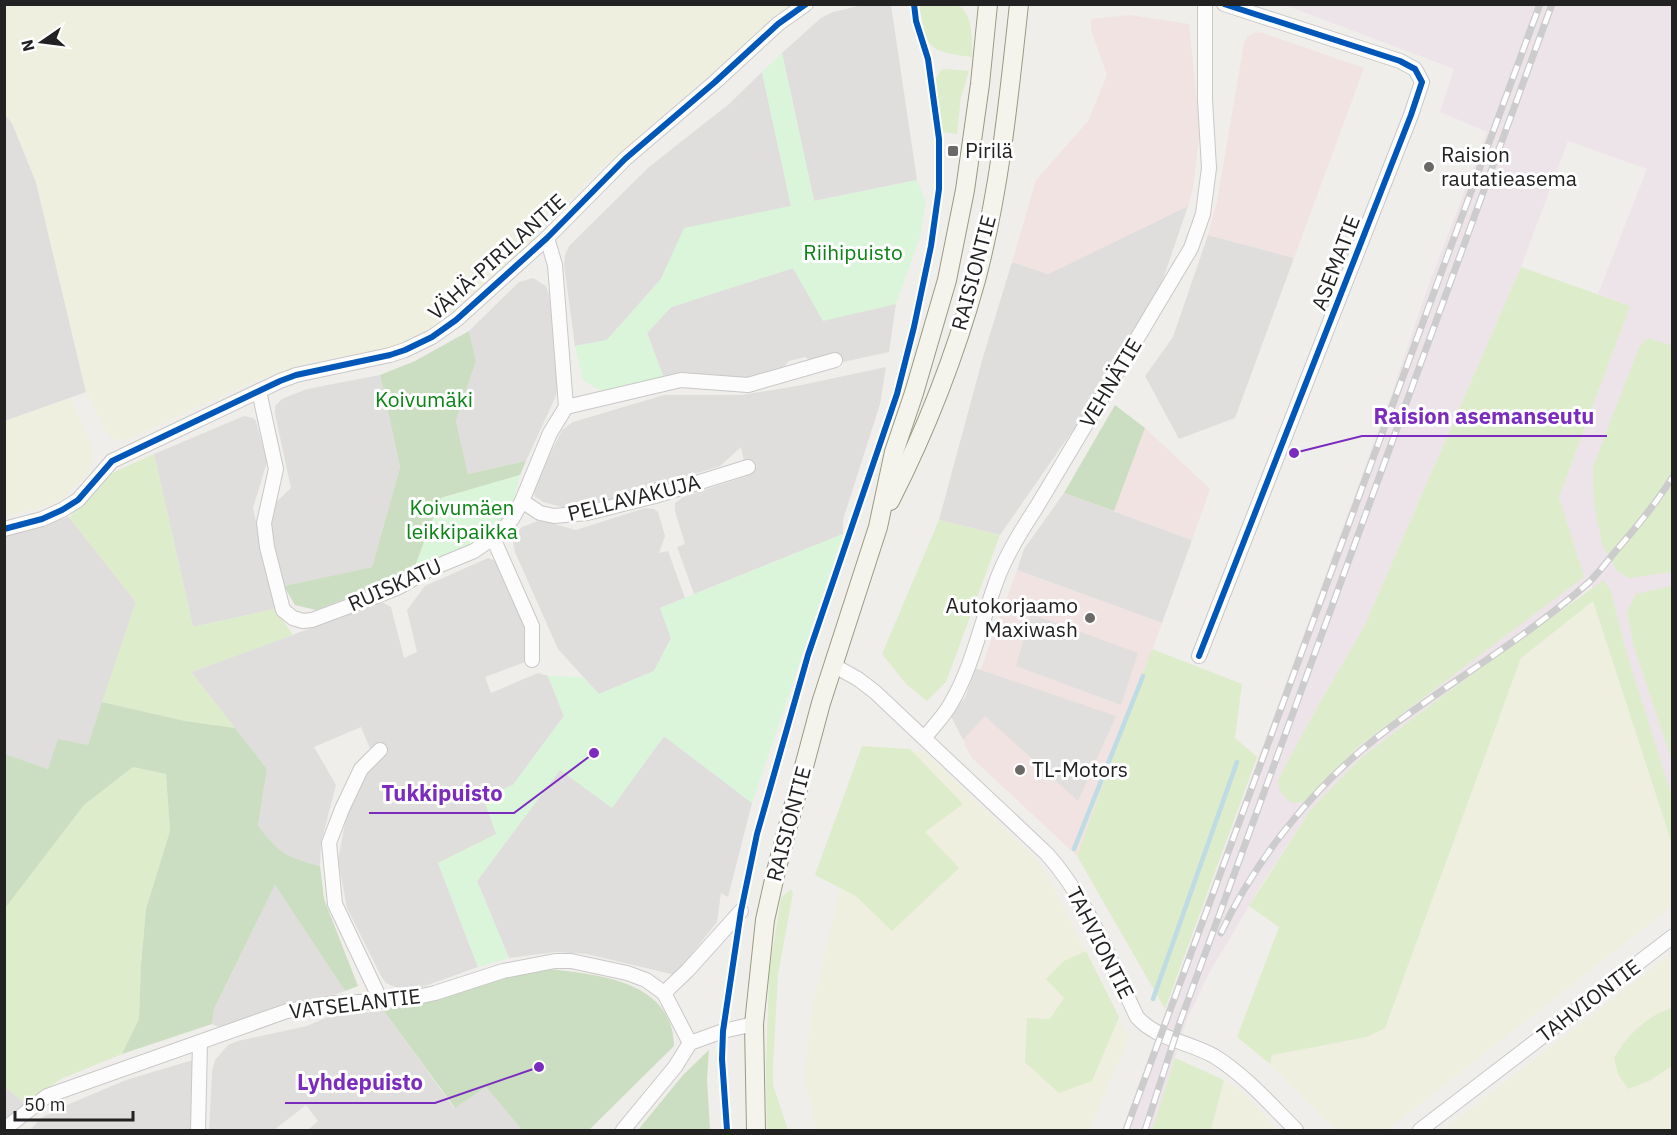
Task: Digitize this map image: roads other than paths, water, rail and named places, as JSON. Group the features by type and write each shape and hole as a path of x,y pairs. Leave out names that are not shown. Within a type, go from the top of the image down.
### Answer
{"main road":[{"name":"RAISIONTIE","path":"756,1131 754,1024 765,920 821,703 878,527 894,452 947,280 968,170 988,4"},
{"name":"RAISIONTIE","path":"878,527 916,451 938,397 976,279 997,179 1019,4"}],"street":[{"name":"VÄHÄ-PIRILANTIE","path":"4,529 42,519 62,510 78,500 112,461 259,391 296,375 390,356 432,337 456,320 546,238 625,159 708,89 778,24 806,4"},
{"name":"VEHNÄTIE","path":"925,737 942,717 960,686 995,584 1022,528 1191,248 1203,214 1209,168 1205,100 1205,4"},
{"name":"ASEMATIE","path":"1199,656 1407,126 1422,82 1415,69 1400,61 1224,4"},
{"path":"546,238 555,265 566,406 681,380 748,385 835,360"},
{"name":"RUISKATU","path":"259,391 276,469 264,523 267,547 283,610 303,621 312,620 399,587 428,570 474,551 493,538 512,519 522,501 550,433 566,406"},
{"name":"PELLAVAKUJA","path":"522,501 540,513 554,516 587,513 655,496 748,467"},
{"path":"493,538 532,626 532,660"},
{"name":"TAHVIONTIE","path":"833,665 875,692 925,737 1062,870 1085,908 1137,1017 1142,1023 1151,1030 1213,1056 1245,1077 1296,1131"},
{"path":"380,750 361,769 329,843 335,904 381,1001"},
{"path":"690,1043 664,993 741,911"},
{"name":"TAHVIONTIE","path":"1420,1131 1672,937"},
{"name":"VATSELANTIE","path":"6,1131 11,1124 47,1096 287,1011 336,1003 404,1000 435,993 503,971 555,961 571,961 627,973 646,980 664,993"},
{"path":"623,1131 675,1067 690,1043 723,1031 754,1024"},
{"path":"198,1131 200,1042"}],"waterway":[{"path":"1074,849 1143,676"},
{"path":"1153,999 1237,762"}],"railway":[{"path":"1126,1130 1540,4"},
{"path":"1145,1130 1179,1025 1552,4"},
{"path":"1221,933 1268,853 1307,803 1329,780 1375,739 1536,625 1587,584 1644,517 1672,478"}],"place":[{"name":"Pirilä","path":"953,151"},
{"name":"Raision rautatieasema","path":"1429,167"},
{"name":"Raision asemanseutu","path":"1294,453"},
{"name":"Autokorjaamo Maxiwash","path":"1090,618"},
{"name":"Tukkipuisto","path":"594,753"},
{"name":"TL-Motors","path":"1020,770"},
{"name":"Lyhdepuisto","path":"539,1067"}],"park label":[{"name":"Riihipuisto","path":"853,253"},
{"name":"Koivumäki","path":"424,400"},
{"name":"Koivumäen leikkipaikka","path":"462,520"}]}
